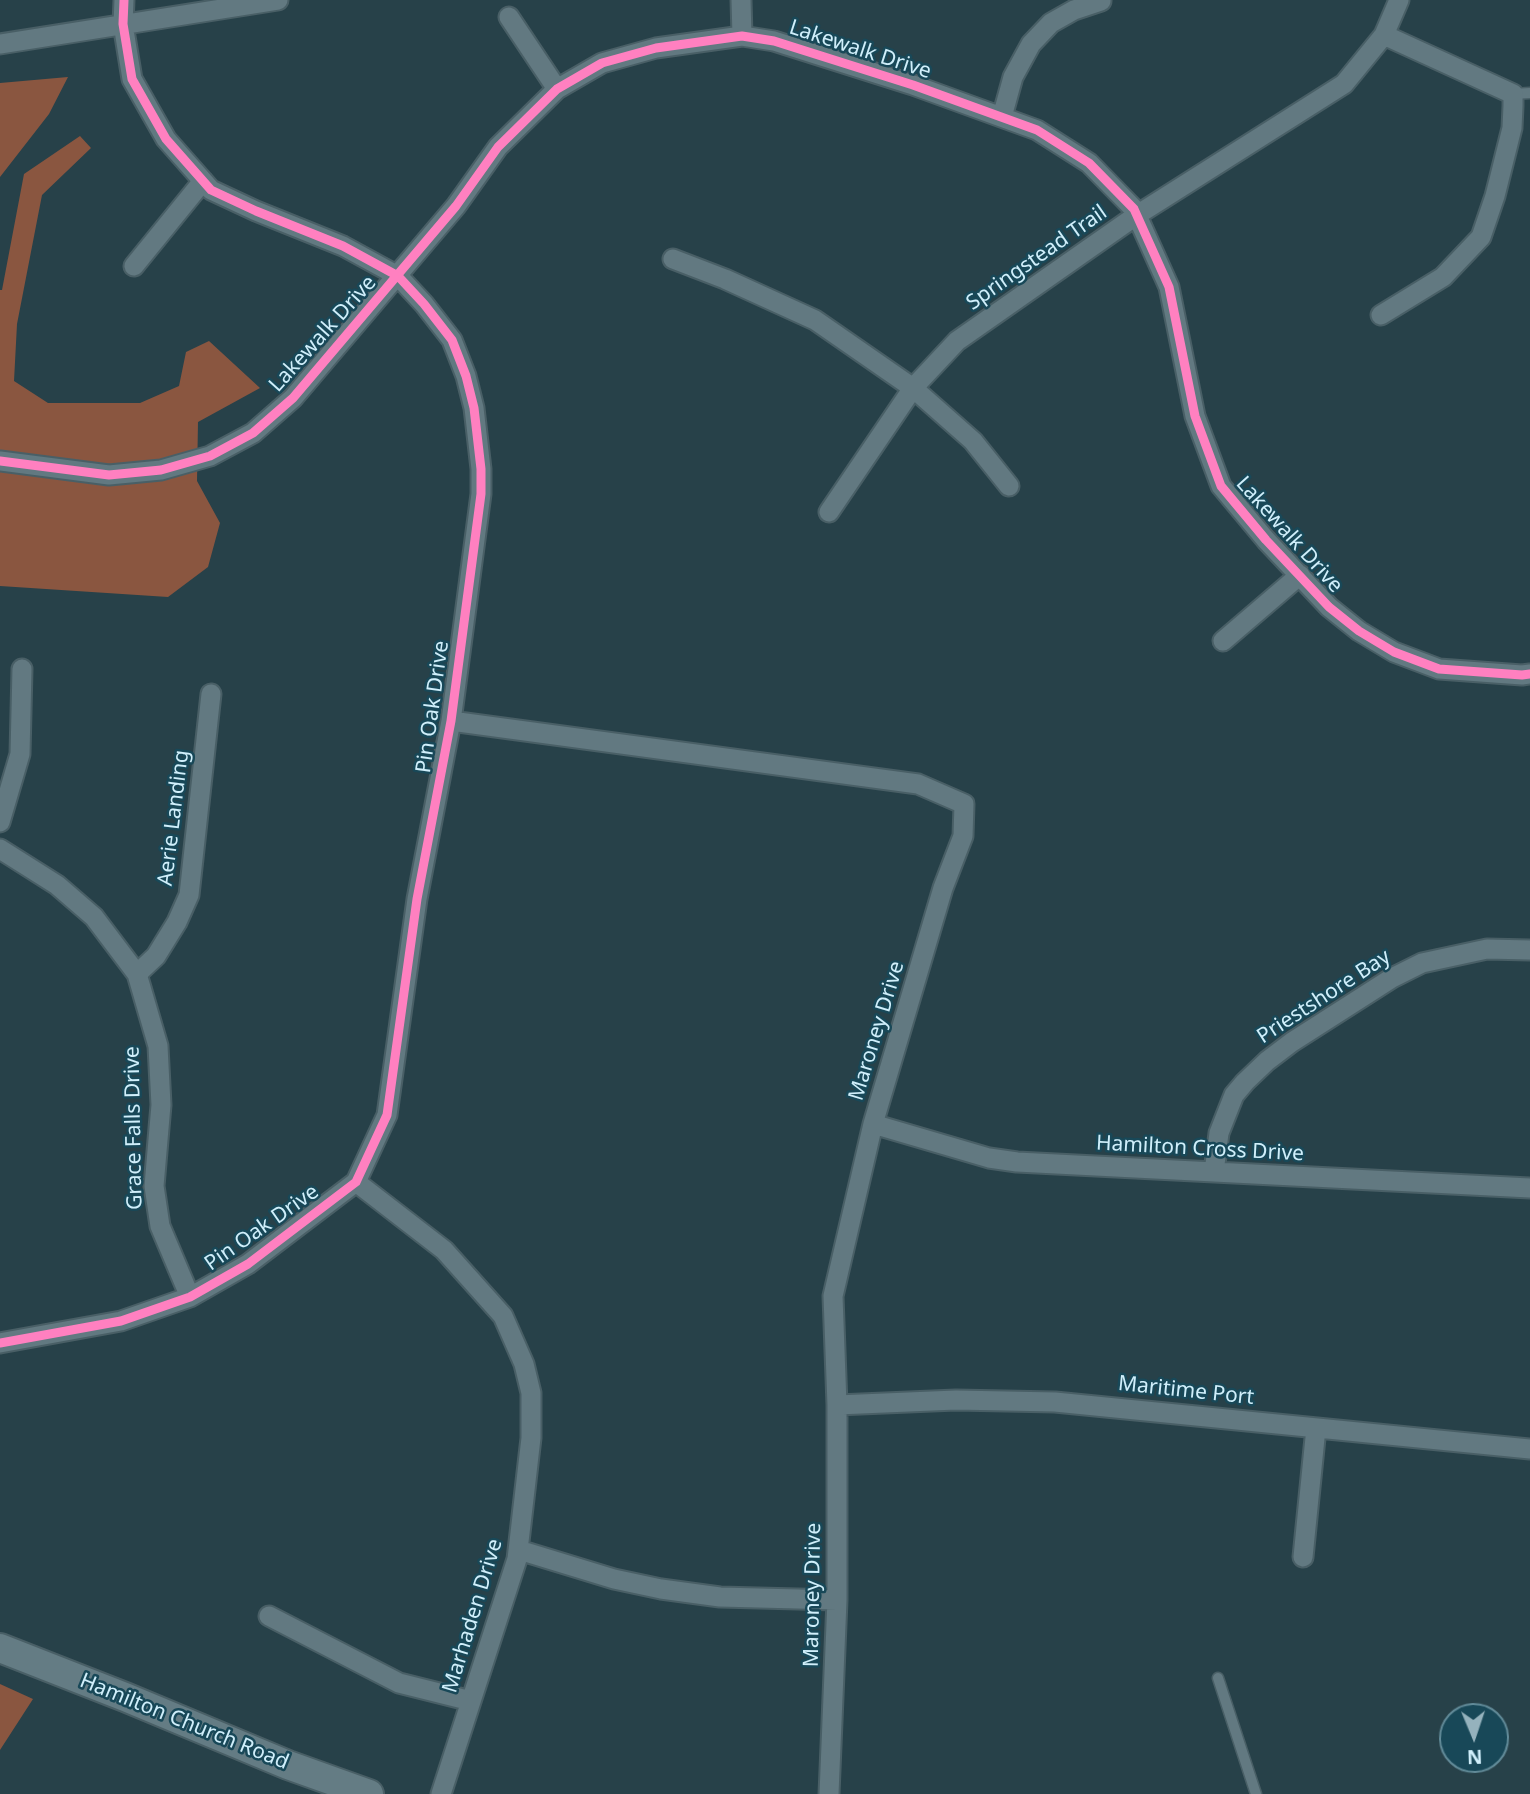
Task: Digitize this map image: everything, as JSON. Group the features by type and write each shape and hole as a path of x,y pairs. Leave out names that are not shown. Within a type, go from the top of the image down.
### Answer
{"street":[{"name":"Pin Oak Drive","path":"0,1343 121,1321 190,1297 248,1264 355,1182 387,1115 417,900 451,721 481,494 474,408 466,376 452,340 398,276 343,246 211,190 166,139 132,79 122,24 124,0"},
{"path":"0,44 278,0"},
{"path":"741,0 741,36"},
{"name":"Springstead Trail","path":"829,512 914,388 957,341 1137,215 1344,84 1384,35 1399,0"},
{"path":"1002,117 1013,77 1031,44 1051,23 1074,10 1101,1"},
{"path":"509,17 556,89"},
{"path":"1381,315 1443,277 1481,237 1495,196 1521,93 1384,35"},
{"name":"Lakewalk Drive","path":"0,461 109,475 161,470 210,456 253,433 293,398 456,206 498,147 556,89 602,63 642,52 741,36 787,45 1002,117 1037,130 1089,163 1137,215 1169,287 1195,416 1221,486 1266,540 1329,607 1359,631 1394,652 1439,669 1530,674"},
{"path":"134,267 203,181"},
{"path":"673,259 725,279 815,320 914,388 972,441 1009,486"},
{"path":"1223,641 1300,575"},
{"path":"0,822 20,754 22,670"},
{"name":"Aerie Landing","path":"137,974 156,956 177,922 189,895 211,694"},
{"name":"Maroney Drive","path":"451,721 918,784 964,804 963,836 943,888 873,1124 833,1296 837,1405 837,1600 829,1794"},
{"name":"Grace Falls Drive","path":"0,849 57,885 94,917 137,974 158,1046 161,1105 155,1186 160,1226 190,1297"},
{"name":"Priestshore Bay","path":"1214,1172 1219,1133 1234,1095 1267,1061 1292,1042 1372,990 1422,963 1487,949 1530,950"},
{"name":"Hamilton Cross Drive","path":"873,1124 989,1158 1017,1163 1530,1188"},
{"name":"Marhaden Drive","path":"355,1182 444,1250 503,1315 524,1364 531,1394 531,1438 519,1550 441,1794"},
{"name":"Maritime Port","path":"837,1405 956,1400 1055,1402 1530,1448"},
{"path":"1303,1557 1316,1428"},
{"path":"519,1550 614,1579 661,1589 720,1597 837,1600"},
{"path":"269,1616 399,1683 471,1701"},
{"name":"Hamilton Church Road","path":"0,1648 288,1765 369,1794"}],"lane":[{"path":"1218,1678 1256,1794"}],"shaded area":[{"path":"68,77 49,114 0,177 0,83"},
{"path":"80,136 91,148 42,195 17,324 14,381 48,403 140,403 179,386 186,352 209,341 260,388 198,422 197,481 220,523 208,567 168,597 0,586 0,290 24,174"},
{"path":"0,1684 33,1699 0,1750"}],"cycle path":[{"path":"0,1343 121,1321 190,1297 248,1264 356,1182 387,1115 417,899 451,721 481,494 474,408 466,376 452,340 398,276 343,246 211,190 166,139 132,79 123,24 124,0"},
{"path":"0,461 109,475 161,470 210,456 253,433 293,398 456,206 498,147 557,89 602,63 656,48 742,36 774,41 913,85 1037,130 1089,163 1134,209 1169,287 1195,416 1221,486 1266,540 1329,607 1359,631 1394,652 1439,669 1530,674"}]}
